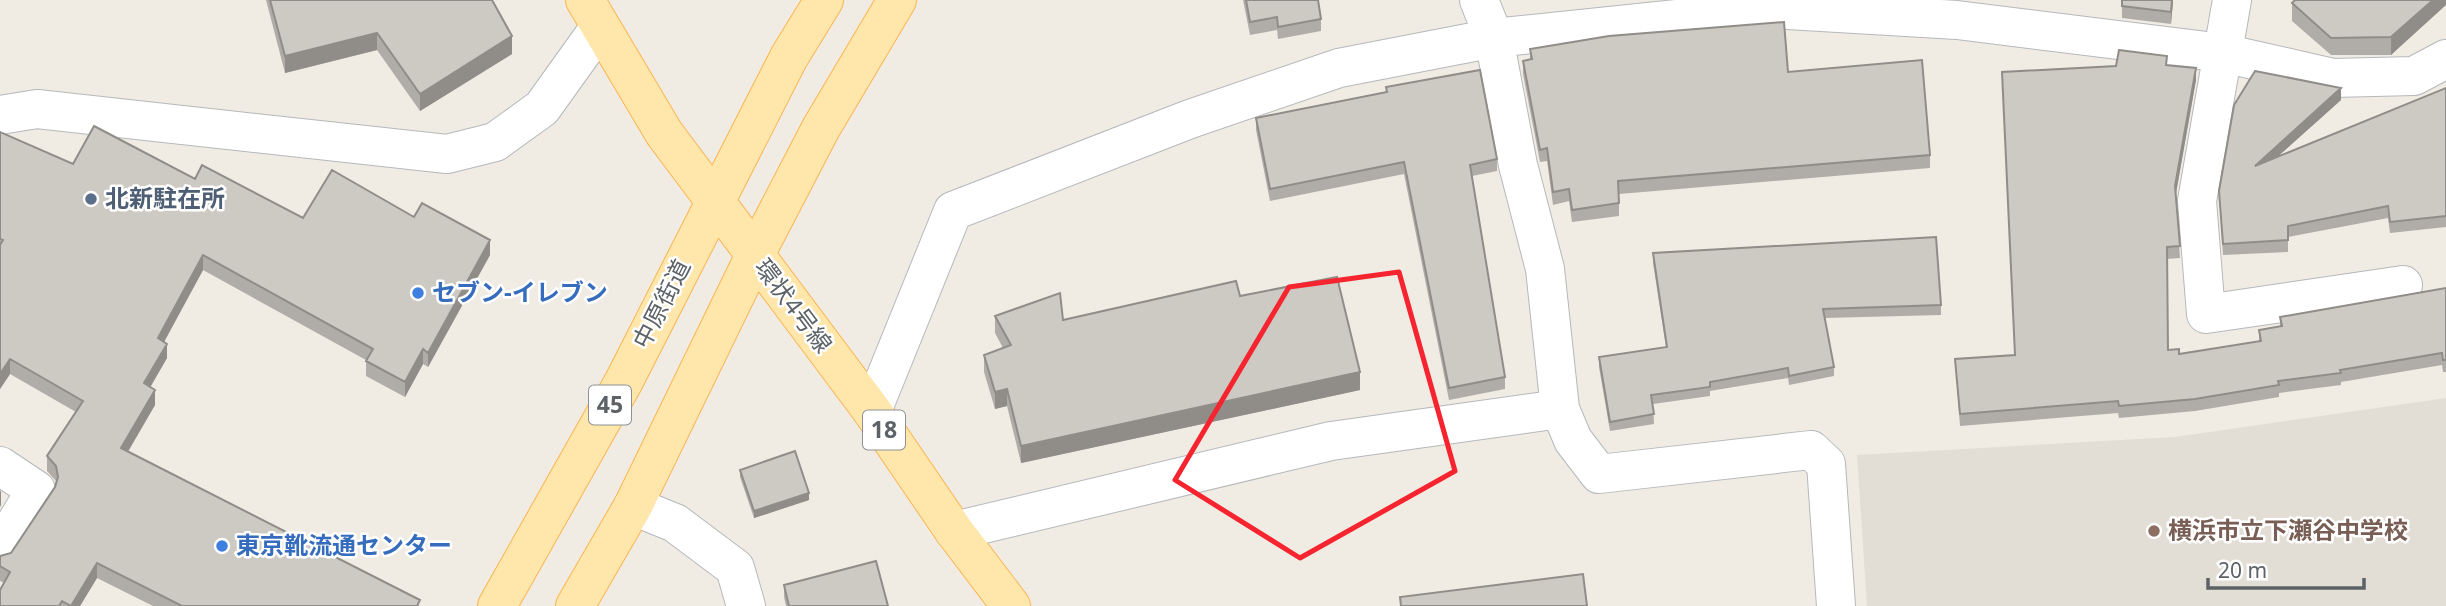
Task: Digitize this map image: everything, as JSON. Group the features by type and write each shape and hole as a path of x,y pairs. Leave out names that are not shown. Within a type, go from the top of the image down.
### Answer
{"main road":[{"name":"中原街道","path":"497,606 624,381 789,57 824,0"},
{"path":"575,606 633,506 755,255 821,128 897,0"},
{"name":"環状4号線","path":"592,14 664,133 872,411 954,531 1011,606"}],"street":[{"path":"1479,0 1494,38 1518,165 1545,269 1560,410 1573,440 1599,474 1811,450 1826,464 1836,606"},
{"path":"2232,0 2197,201 2206,314 2403,285"},
{"path":"872,411 953,211 1190,119 1339,68 1611,13 1772,4 1957,20 2223,53 2333,78 2414,76 2446,59"},
{"path":"0,115 37,109 447,154 495,142 542,108 592,14"},
{"path":"954,531 1331,441 1560,410"},
{"path":"0,466 36,490 0,549"},
{"path":"633,506 675,523 735,568 746,606"}],"highlighted area":[{"path":"1399,272 1455,471 1300,558 1175,480 1289,287"}],"shaded area":[{"name":"横浜市立下瀬谷中学校","path":"2446,398 2446,606 1867,606 1857,455 2175,437"}],"building":[{"path":"270,0 492,0 512,36 420,94 377,33 285,56"},
{"path":"1246,0 1318,0 1321,19 1278,27 1277,17 1250,22"},
{"path":"2122,0 2172,0 2171,12 2122,6"},
{"path":"2295,0 2433,0 2391,37 2331,38 2292,3"},
{"path":"1784,22 1788,72 1922,60 1930,155 1618,181 1619,203 1572,210 1569,189 1553,192 1547,148 1540,150 1523,61 1532,59 1530,49 1609,36"},
{"path":"2119,50 2167,56 2166,65 2196,68 2175,186 2180,246 2167,247 2168,350 2179,349 2179,354 2261,341 2259,330 2282,326 2280,317 2446,288 2446,360 2443,360 2442,353 2340,370 2341,373 2278,381 2279,385 2195,399 2119,406 2118,401 1960,414 1955,359 2015,355 2002,72 2116,66"},
{"path":"1480,70 1497,159 1470,165 1505,377 1449,388 1404,162 1270,189 1256,118 1387,92 1386,87"},
{"path":"2255,71 2341,88 2255,166 2446,88 2446,216 2390,222 2388,206 2288,226 2288,240 2223,244 2219,191 2234,105"},
{"path":"94,126 195,179 202,165 303,218 332,170 414,217 422,203 490,240 428,353 423,349 405,382 366,361 373,349 203,255 158,338 167,344 144,383 155,390 121,448 420,600 417,606 182,606 97,563 71,606 62,601 59,606 0,606 0,590 10,572 0,566 0,556 11,553 55,487 58,477 56,466 47,456 83,401 10,359 0,374 0,245 3,240 0,239 0,132 73,164"},
{"path":"1936,237 1941,305 1823,309 1834,367 1789,376 1788,368 1710,382 1710,387 1651,395 1654,414 1610,422 1599,357 1667,347 1653,253"},
{"path":"1337,277 1360,372 1021,446 1007,389 995,392 984,355 1011,345 995,316 1060,293 1063,320 1236,281 1240,296"},
{"path":"795,451 809,493 754,511 740,470"},
{"path":"876,561 888,606 789,606 784,585"},
{"path":"1583,574 1587,606 1401,606 1400,597"}],"place":[{"name":"北新駐在所","path":"91,199"},
{"name":"セブン-イレブン","path":"418,293"},
{"name":"横浜市立下瀬谷中学校","path":"2154,531"},
{"name":"東京靴流通センター","path":"222,546"}]}
